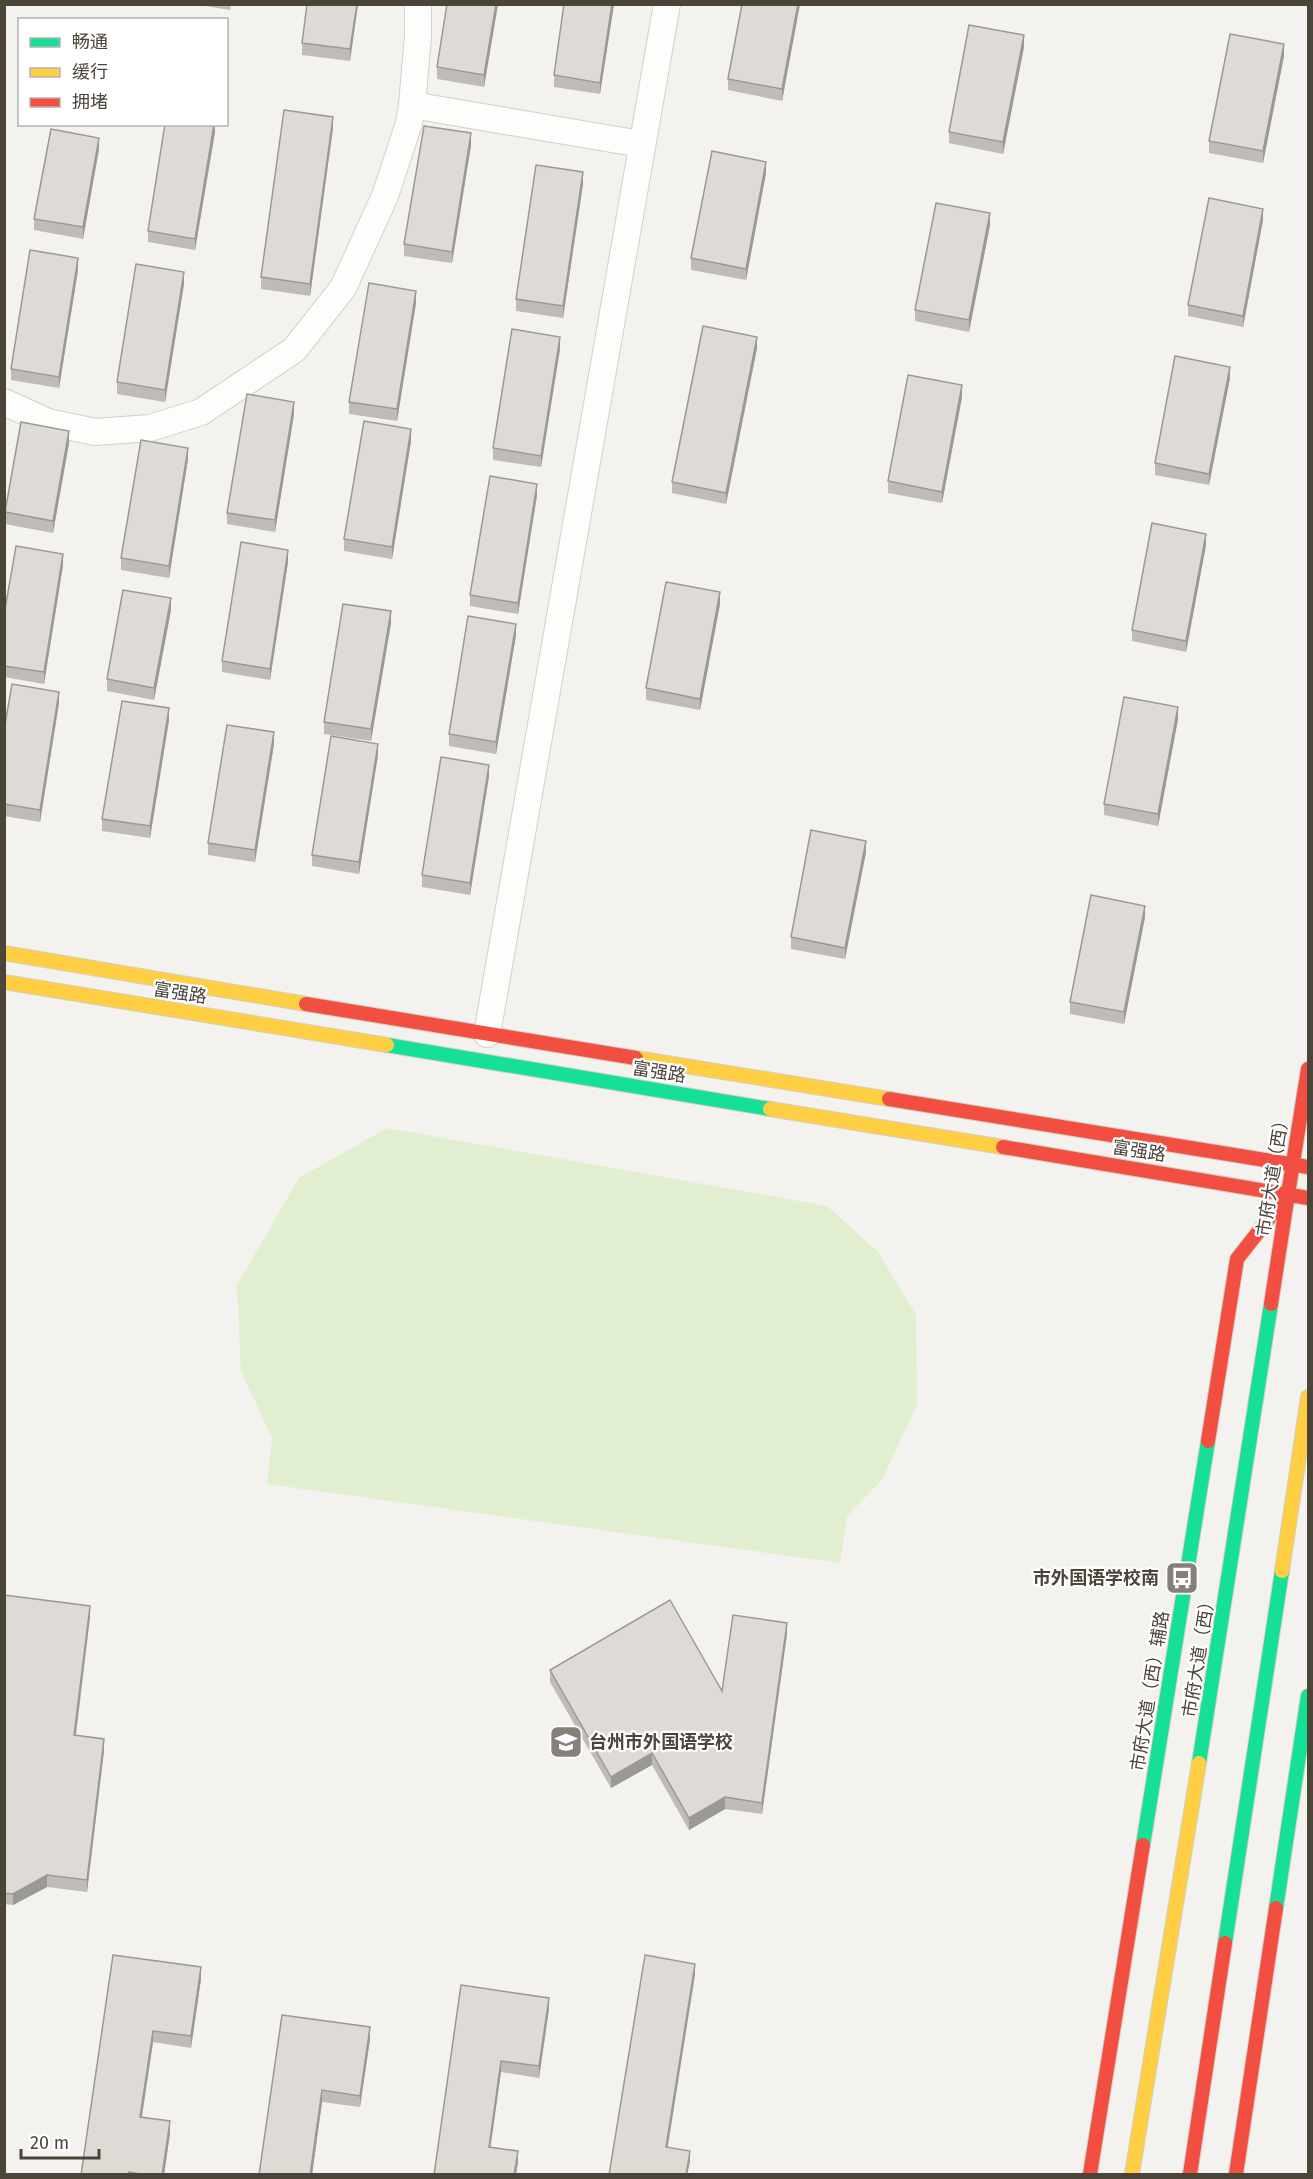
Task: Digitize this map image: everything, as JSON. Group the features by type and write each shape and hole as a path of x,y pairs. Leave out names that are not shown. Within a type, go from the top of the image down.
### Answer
{"main road":[{"name":"富强路","path":"4,953 1308,1167"},
{"name":"富强路","path":"4,982 1308,1198"},
{"name":"市府大道（西）","path":"1132,2175 1220,1637 1308,1069"},
{"name":"市府大道（西）辅路","path":"1090,2175 1237,1259 1288,1194"},
{"path":"1190,2175 1308,1397"},
{"path":"1236,2175 1308,1696"}],"street":[{"path":"4,402 48,423 95,432 150,428 201,412 294,350 343,288 385,196 409,123 418,36 418,4"},
{"path":"487,1034 667,4"},
{"path":"412,105 641,144"}],"green space":[{"path":"387,1128 827,1206 878,1252 916,1315 917,1405 882,1480 847,1516 840,1563 267,1484 272,1438 241,1371 237,1285 299,1178"}],"building":[{"path":"307,4 357,4 350,49 302,43"},
{"path":"447,4 496,4 484,75 437,67"},
{"path":"564,4 612,4 600,83 554,75"},
{"path":"742,4 798,4 782,89 728,79"},
{"path":"969,25 1024,35 1003,142 949,132"},
{"path":"1230,34 1284,44 1263,151 1209,141"},
{"path":"284,110 333,117 310,284 261,277"},
{"path":"165,126 214,126 195,239 148,231"},
{"path":"424,126 471,133 452,252 404,244"},
{"path":"51,129 99,138 83,227 34,219"},
{"path":"712,151 766,162 746,269 691,258"},
{"path":"536,165 583,172 563,306 516,299"},
{"path":"1209,198 1263,209 1243,316 1188,305"},
{"path":"936,203 990,213 969,320 915,310"},
{"path":"30,250 78,258 59,377 11,369"},
{"path":"136,264 184,272 165,390 117,382"},
{"path":"369,283 416,291 397,409 349,402"},
{"path":"703,326 757,337 726,493 672,482"},
{"path":"512,329 560,337 541,456 493,448"},
{"path":"1175,356 1230,367 1209,474 1155,463"},
{"path":"908,375 962,385 942,492 888,481"},
{"path":"247,394 294,402 275,520 227,513"},
{"path":"364,421 411,429 392,547 344,539"},
{"path":"21,422 69,431 53,521 5,512"},
{"path":"141,440 188,448 169,566 121,558"},
{"path":"490,476 537,484 518,603 470,595"},
{"path":"1152,523 1206,534 1186,641 1132,630"},
{"path":"241,542 288,550 270,669 222,661"},
{"path":"16,546 63,554 44,672 4,666 4,615"},
{"path":"666,582 720,592 700,699 646,688"},
{"path":"123,590 171,598 154,688 107,679"},
{"path":"343,604 391,611 371,729 324,722"},
{"path":"468,616 516,624 496,742 449,734"},
{"path":"12,684 59,692 40,810 4,804 4,730"},
{"path":"1124,697 1178,707 1158,814 1104,804"},
{"path":"122,701 169,708 150,826 102,819"},
{"path":"227,725 274,732 255,850 208,843"},
{"path":"331,736 378,744 359,862 312,855"},
{"path":"441,757 489,765 470,883 422,875"},
{"path":"811,830 866,841 845,948 791,937"},
{"path":"1091,895 1145,906 1124,1012 1070,1002"},
{"path":"4,1595 90,1606 74,1735 104,1739 87,1880 47,1875 13,1894 4,1893"},
{"path":"670,1600 722,1691 733,1615 787,1623 762,1803 725,1797 689,1818 652,1753 611,1777 550,1670"},
{"path":"113,1955 201,1967 191,2036 153,2031 140,2117 170,2121 162,2175 129,2172 129,2175 81,2175"},
{"path":"645,1955 695,1964 666,2147 690,2151 686,2175 609,2175"},
{"path":"461,1985 549,1998 539,2066 501,2061 489,2147 518,2151 514,2175 434,2175"},
{"path":"282,2015 370,2027 360,2096 322,2090 310,2175 259,2175"}],"traffic: fast":[{"path":"387,1045 770,1109"},
{"path":"1199,1763 1271,1304"},
{"path":"1143,1845 1208,1441"},
{"path":"1225,1943 1282,1571"},
{"path":"1276,1908 1308,1696"}],"traffic: slow":[{"path":"4,953 306,1004"},
{"path":"4,982 387,1045"},
{"path":"636,1058 889,1099"},
{"path":"770,1109 1003,1147"},
{"path":"1282,1571 1308,1397"},
{"path":"1132,2174 1199,1763"}],"traffic: jam":[{"path":"306,1004 636,1058"},
{"path":"1208,1441 1237,1259 1288,1194 1308,1069"},
{"path":"889,1099 1308,1167"},
{"path":"1003,1147 1308,1198"},
{"path":"1271,1304 1288,1194"},
{"path":"1090,2174 1143,1845"},
{"path":"1236,2174 1276,1908"},
{"path":"1190,2174 1225,1943"}],"place":[{"name":"市外国语学校南","path":"1182,1578"},
{"name":"台州市外国语学校","path":"566,1742"}]}
